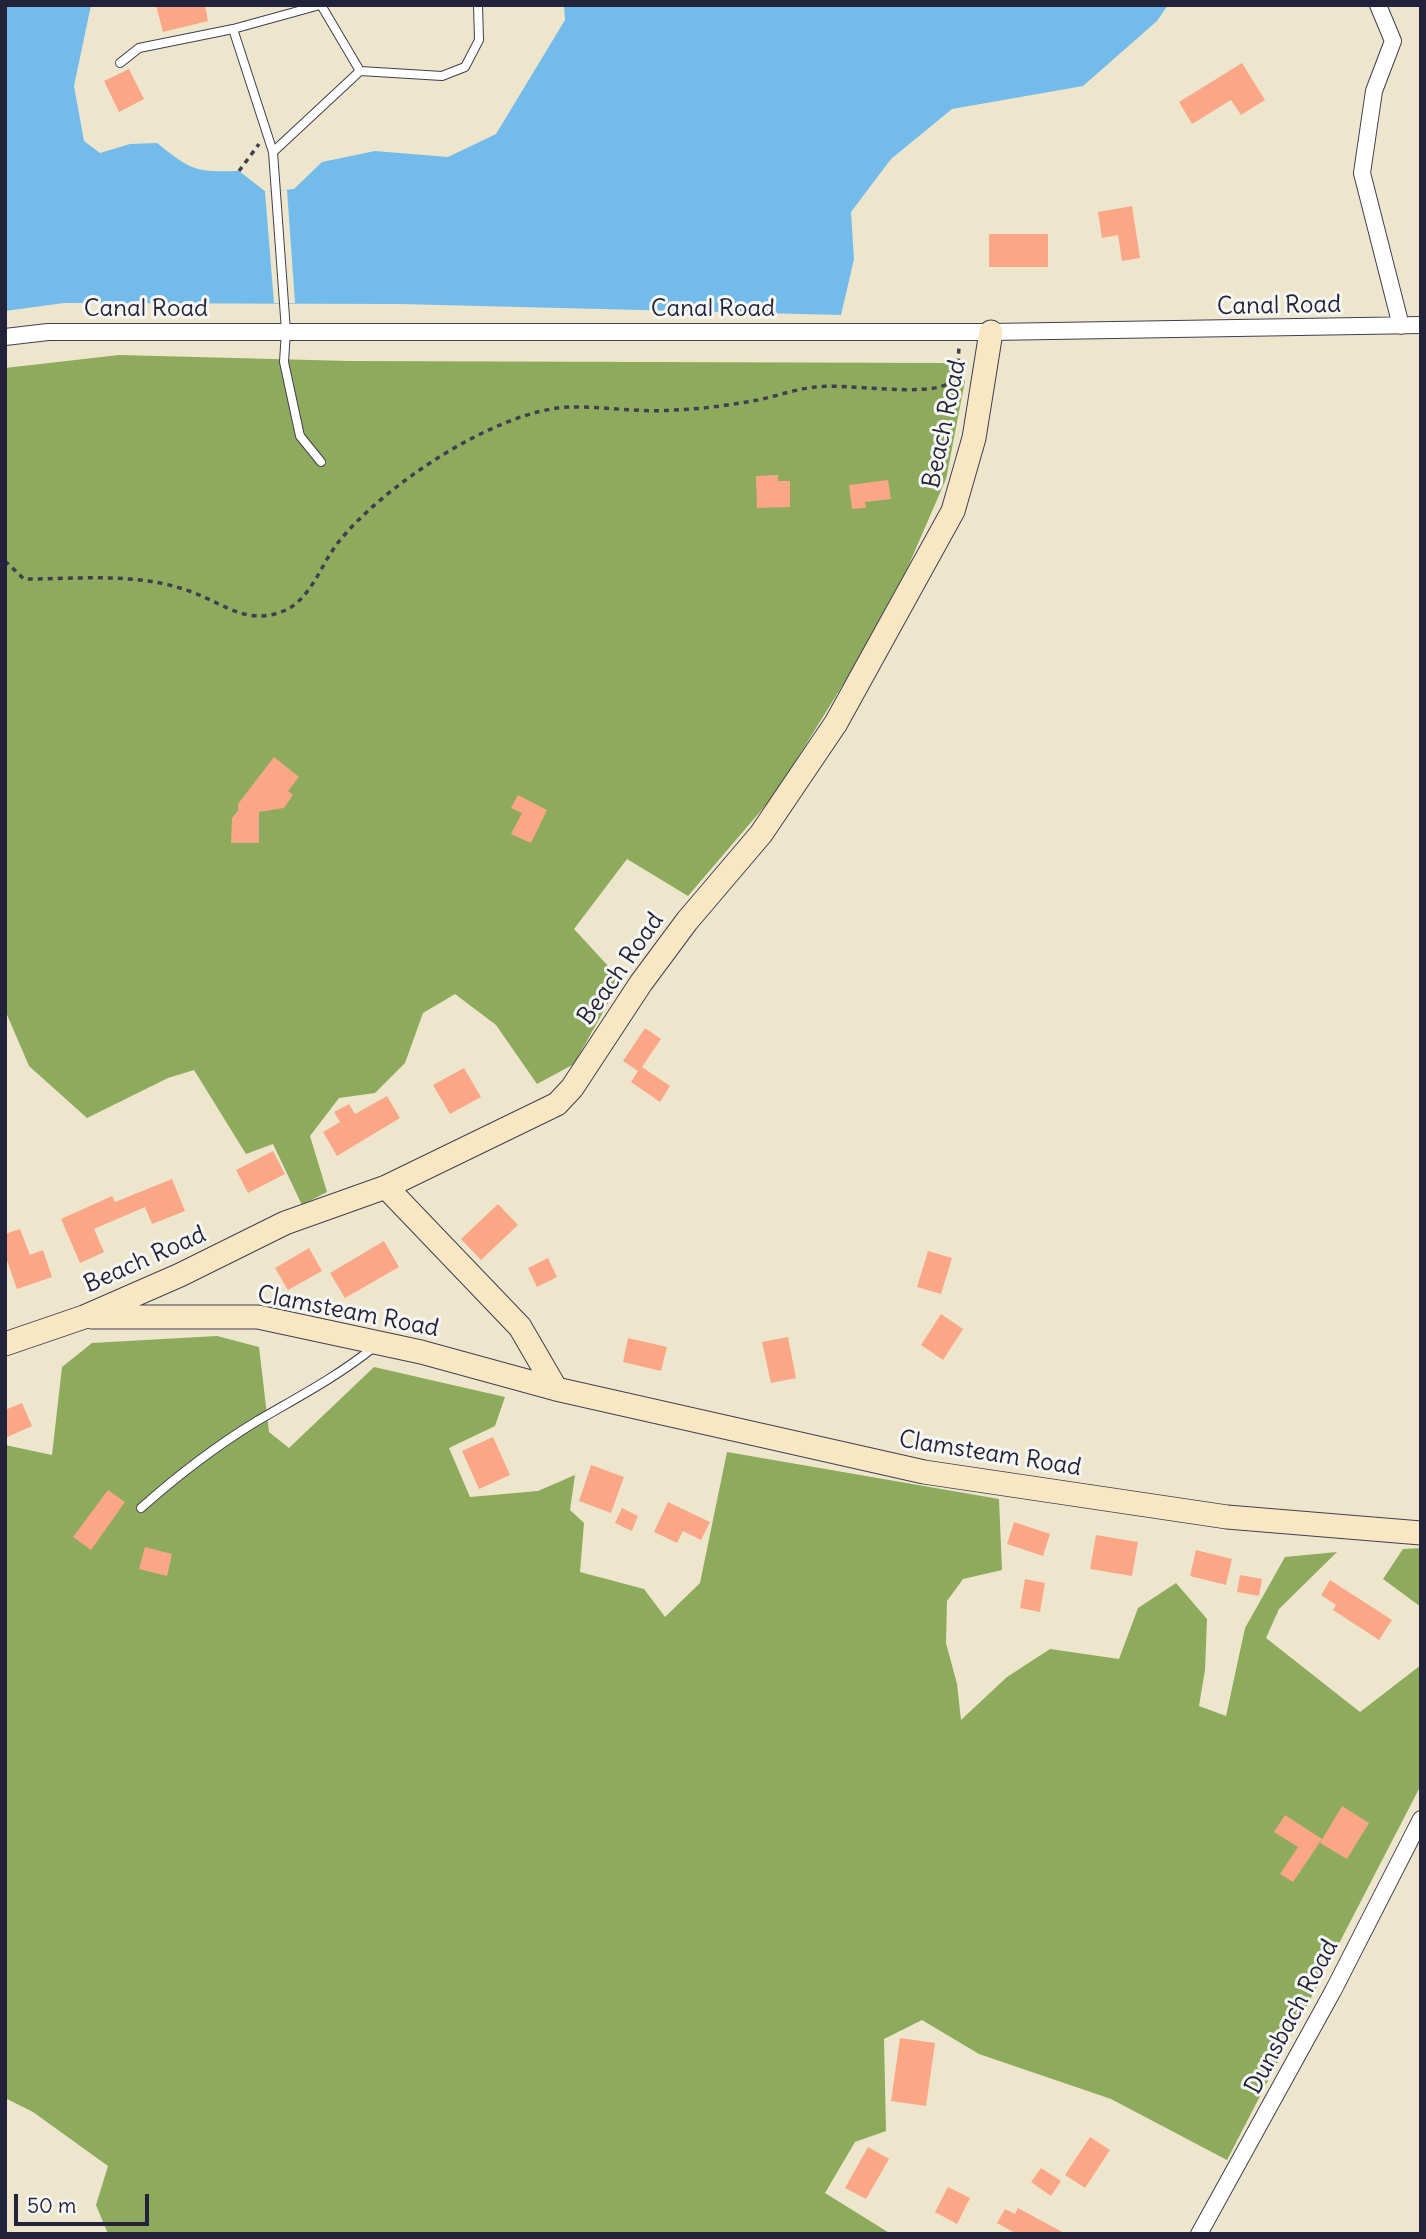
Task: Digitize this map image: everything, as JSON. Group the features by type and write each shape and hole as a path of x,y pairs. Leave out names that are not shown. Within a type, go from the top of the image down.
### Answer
{"street":[{"path":"1378,5 1393,41 1374,91 1362,173 1401,326"},
{"name":"Canal Road","path":"5,337 48,332 991,332 1421,325"},
{"name":"Beach Road","path":"5,1344 84,1317 285,1223 386,1187 557,1104 572,1088 641,983 687,921 761,834 836,723 953,511 974,438 991,332"},
{"path":"386,1187 520,1327 556,1389"},
{"name":"Clamsteam Road","path":"84,1317 258,1318 379,1343 556,1389 924,1472 1227,1517 1421,1533"},
{"name":"Dunsbach Road","path":"1199,2234 1333,1991 1421,1819"}],"lane":[{"path":"120,63 139,48 233,29 321,5 360,71"},
{"path":"273,152 360,71 442,76 465,67 480,40 478,5"},
{"path":"233,29 273,152 286,331 284,362 300,436 321,462"},
{"path":"141,1508 197,1461 257,1422 324,1385 379,1343"}],"path":[{"path":"239,171 267,134"},
{"path":"5,561 24,579 135,578 191,591 233,614 258,616 282,612 300,599 337,544 395,487 498,424 532,412 569,407 622,412 675,410 756,400 815,387 918,389 946,384 958,371 960,332"}],"green space":[{"path":"119,355 349,361 948,363 965,381 946,479 907,569 850,673 776,793 688,896 627,859 574,929 621,980 574,1064 537,1084 496,1025 455,994 423,1013 405,1063 375,1093 339,1098 310,1136 327,1192 302,1205 273,1144 246,1154 194,1070 168,1078 87,1118 29,1066 5,1010 5,368"},
{"path":"217,1336 259,1347 269,1432 289,1448 374,1367 505,1397 495,1426 449,1448 470,1497 538,1491 575,1475 570,1510 584,1523 580,1572 644,1589 665,1617 700,1583 727,1452 999,1499 1002,1570 963,1579 947,1601 946,1643 957,1684 961,1720 1007,1677 1050,1649 1119,1659 1138,1608 1176,1583 1207,1619 1205,1670 1199,1706 1226,1716 1245,1628 1285,1557 1337,1552 1279,1609 1266,1638 1360,1712 1421,1665 1421,1785 1227,2160 1111,2099 979,2054 922,2020 884,2039 886,2131 855,2142 825,2193 891,2234 108,2234 96,2205 108,2166 33,2112 5,2098 5,1445 52,1455 62,1367 92,1343"},
{"path":"1421,1548 1421,1607 1383,1579 1403,1549"}],"water":[{"path":"5,5 91,5 74,86 84,141 100,153 130,144 157,143 195,168 239,171 266,192 294,189 322,162 375,151 448,157 496,134 565,20 564,5 1168,5 1157,21 1083,86 952,109 891,159 851,212 854,259 841,315 400,304 64,303 5,311"}],"pier":[{"path":"287,190 295,303 274,303 265,192"}],"building":[{"path":"156,5 205,5 208,21 163,32"},
{"path":"1242,63 1265,100 1241,115 1231,100 1192,124 1179,102"},
{"path":"129,69 144,99 119,112 104,81"},
{"path":"1132,206 1140,258 1122,261 1118,235 1102,238 1098,212"},
{"path":"989,234 1048,234 1048,267 989,267"},
{"path":"778,475 778,481 790,481 790,507 757,508 756,476"},
{"path":"888,480 891,499 865,502 866,508 852,509 849,485"},
{"path":"274,757 299,777 288,791 293,795 284,808 259,812 259,843 231,843 232,818 238,811 238,804"},
{"path":"518,795 547,810 531,843 511,834 522,813 511,808"},
{"path":"645,1028 661,1039 642,1067 670,1086 660,1102 631,1082 638,1071 623,1061"},
{"path":"464,1068 481,1097 450,1114 433,1085"},
{"path":"387,1096 400,1118 337,1156 323,1132 340,1122 334,1112 349,1104 355,1114"},
{"path":"273,1151 285,1174 248,1193 236,1170"},
{"path":"172,1179 185,1211 152,1224 145,1207 94,1229 104,1252 80,1263 61,1219 112,1196 115,1202"},
{"path":"498,1204 518,1225 481,1260 461,1239"},
{"path":"20,1229 30,1255 43,1250 52,1277 17,1289 5,1255 5,1234"},
{"path":"384,1241 399,1267 345,1298 330,1273"},
{"path":"309,1248 322,1271 288,1290 275,1268"},
{"path":"928,1251 952,1258 941,1294 917,1287"},
{"path":"548,1258 557,1277 537,1287 528,1268"},
{"path":"941,1314 963,1329 943,1360 921,1345"},
{"path":"788,1337 796,1378 771,1383 762,1342"},
{"path":"628,1338 667,1347 661,1371 623,1362"},
{"path":"22,1403 32,1426 5,1438 5,1410"},
{"path":"493,1437 510,1475 479,1489 462,1451"},
{"path":"591,1465 624,1477 611,1513 579,1501"},
{"path":"108,1490 125,1502 91,1550 73,1537"},
{"path":"668,1502 710,1522 701,1540 683,1531 677,1543 654,1532"},
{"path":"622,1508 638,1516 632,1531 615,1523"},
{"path":"1014,1522 1050,1534 1043,1556 1007,1544"},
{"path":"1096,1535 1138,1542 1132,1576 1090,1569"},
{"path":"145,1547 172,1554 167,1576 139,1569"},
{"path":"1196,1550 1232,1559 1226,1585 1190,1576"},
{"path":"1240,1575 1262,1579 1259,1596 1237,1592"},
{"path":"1025,1579 1045,1583 1040,1612 1020,1608"},
{"path":"1330,1580 1392,1620 1379,1640 1333,1610 1336,1605 1321,1595"},
{"path":"1342,1806 1369,1823 1347,1859 1320,1843"},
{"path":"1285,1815 1322,1839 1293,1882 1280,1874 1298,1847 1274,1832"},
{"path":"900,2038 935,2043 926,2106 891,2101"},
{"path":"1090,2137 1110,2150 1085,2188 1065,2175"},
{"path":"868,2147 889,2159 866,2199 845,2188"},
{"path":"1041,2168 1061,2181 1051,2196 1031,2182"},
{"path":"948,2187 970,2198 957,2224 935,2212"},
{"path":"1018,2208 1066,2234 1017,2234 997,2223 1005,2209 1015,2214"}]}
